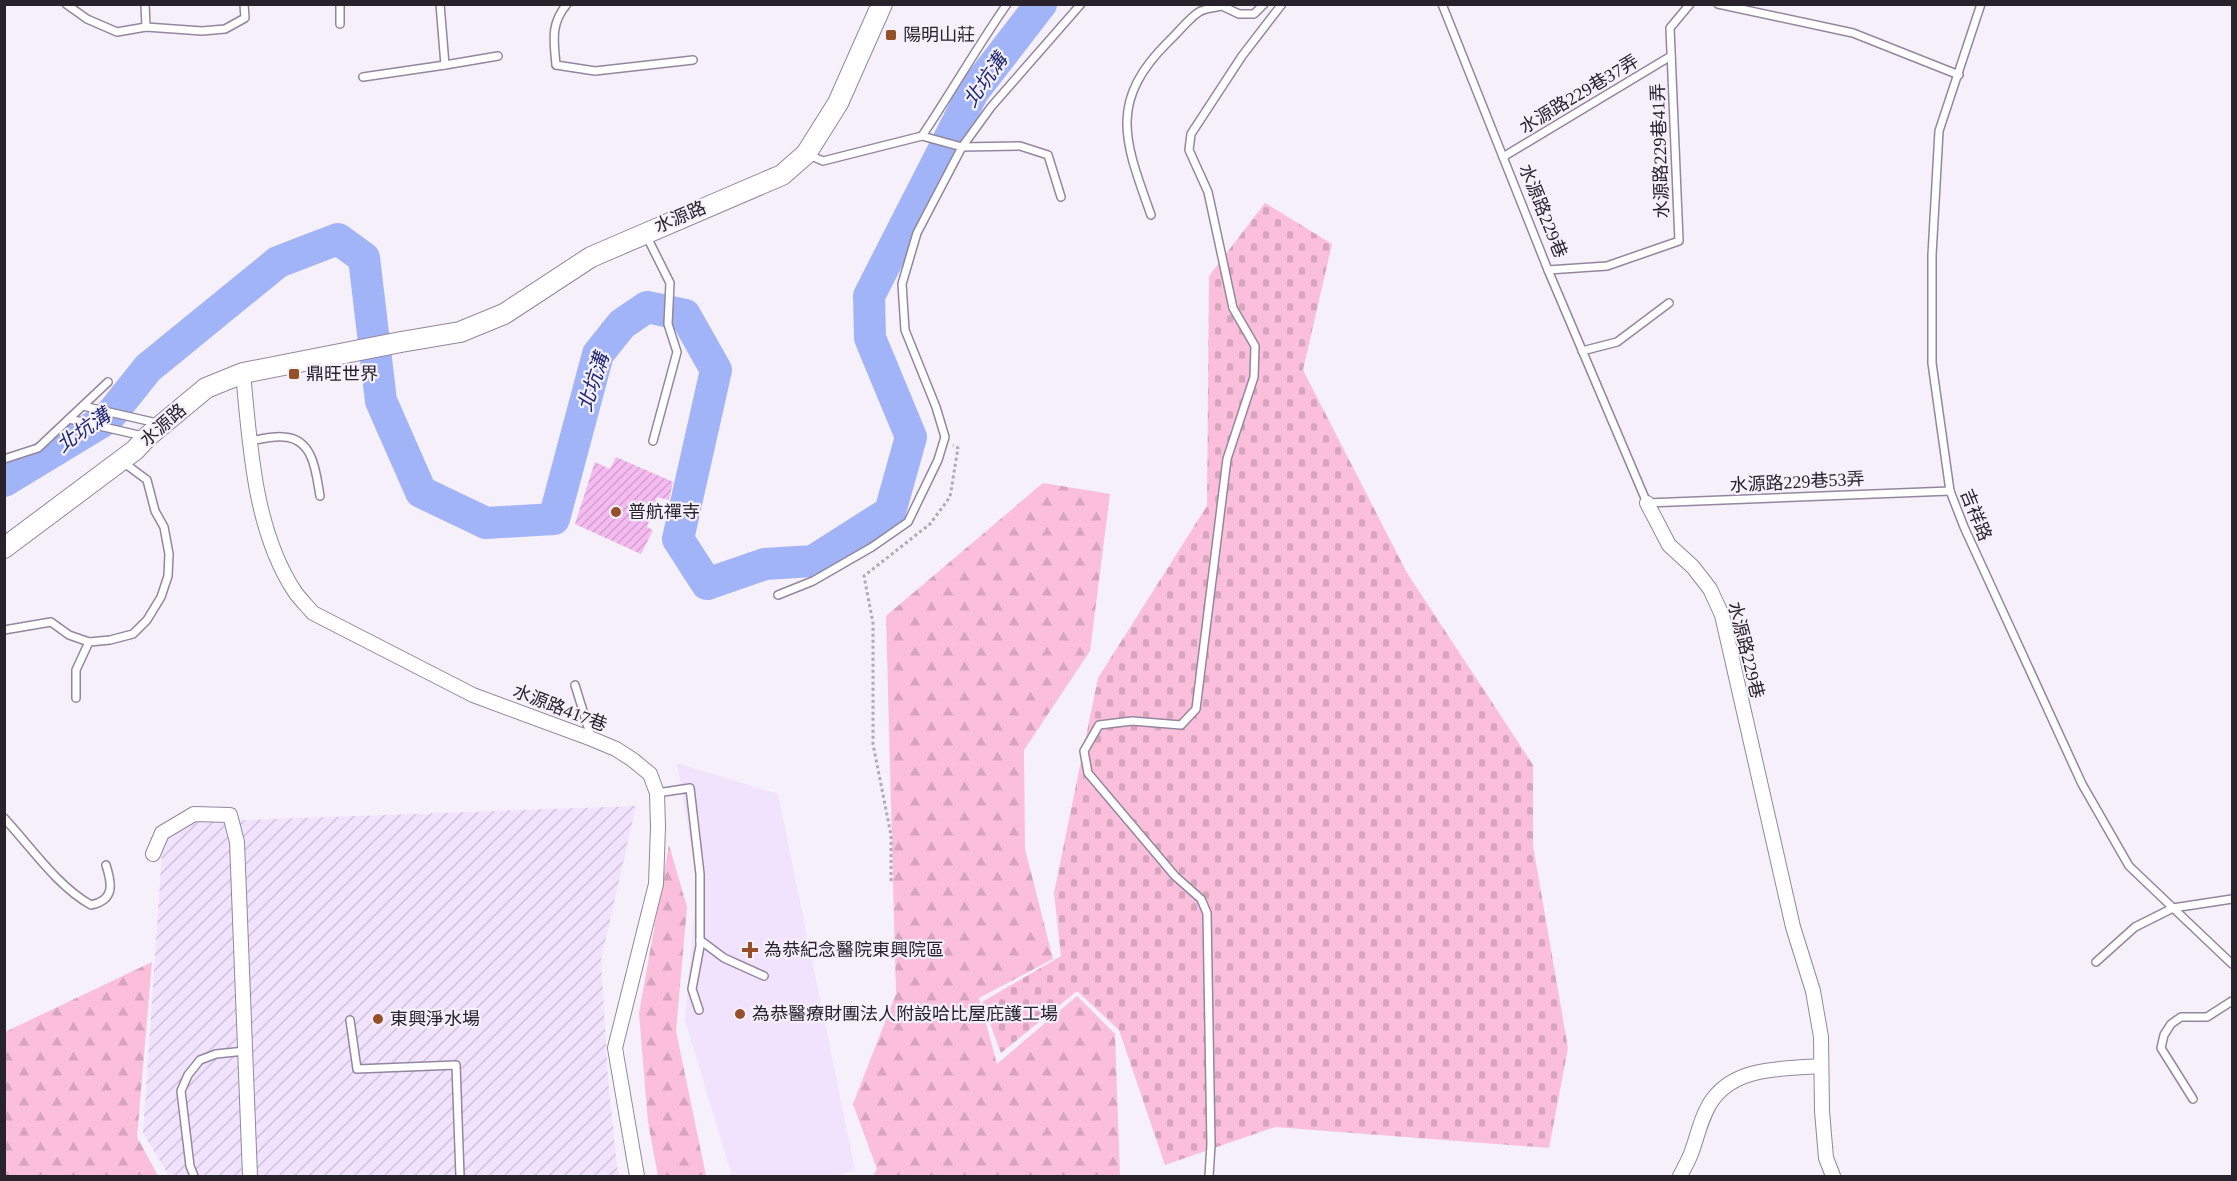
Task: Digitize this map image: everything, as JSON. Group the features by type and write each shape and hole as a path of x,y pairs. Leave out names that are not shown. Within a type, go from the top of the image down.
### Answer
{"street":[{"name":"水源路","path":"4,548 121,461 206,388 243,373 460,332 504,314 591,257 644,232 782,175 806,154 838,103 882,4"},
{"name":"水源路417巷","path":"243,373 250,441 263,517 273,546 295,591 313,613 473,695 592,738 633,760 650,774 657,793 656,884 615,1048 637,1176"},
{"name":"水源路229巷","path":"1647,503 1669,545 1693,567 1710,589 1722,615 1793,927 1814,992 1821,1037 1826,1158 1833,1176"},
{"path":"153,854 162,833 194,814 230,815 237,842 250,1176"},
{"path":"1680,1176 1692,1154 1699,1129 1712,1100 1725,1086 1747,1074 1821,1066"}],"lane":[{"path":"66,4 87,20 117,32 146,27 202,31 225,29 245,18 244,4"},
{"path":"145,4 146,27"},
{"path":"340,4 340,24"},
{"path":"440,4 446,65"},
{"path":"567,4 557,15 554,39 556,65 596,71 693,60"},
{"path":"922,136 1008,4"},
{"path":"778,595 813,580 872,547 908,522 938,460 945,437 936,407 905,330 902,284 917,233 962,147 991,107 1081,4"},
{"path":"1152,215 1131,158 1128,139 1127,113 1139,76 1150,59 1200,12 1222,6 1239,14 1254,14 1264,4"},
{"path":"1209,1176 1211,1145 1207,912 1201,899 1175,876 1088,773 1084,751 1099,725 1132,721 1181,725 1196,709 1227,459 1254,376 1255,346 1233,308 1208,192 1189,150 1191,134 1242,56 1282,4"},
{"name":"水源路229巷","path":"1442,4 1548,270 1647,503"},
{"name":"水源路229巷41弄","path":"1548,270 1607,266 1679,241 1670,28 1690,4"},
{"path":"1718,4 1853,33 1959,75"},
{"name":"吉祥路","path":"1981,4 1939,130 1932,255 1932,363 1950,491 1964,527 2082,784 2129,866 2232,964"},
{"path":"363,77 498,56"},
{"name":"水源路229巷37弄","path":"1503,157 1671,56"},
{"path":"806,154 823,161 922,136 962,147 1020,146 1048,155 1061,196"},
{"path":"644,232 670,283 668,324 676,352 653,441"},
{"path":"1582,351 1617,342 1669,303"},
{"path":"4,459 38,448 108,382"},
{"path":"83,406 163,424"},
{"path":"69,419 147,437"},
{"path":"250,441 285,437 300,442 314,459 320,496"},
{"path":"4,630 51,622 69,634 89,642 133,634 147,620 161,597 168,576 169,554 164,527 155,511 147,480 121,461"},
{"name":"水源路229巷53弄","path":"1647,503 1950,491"},
{"path":"76,698 76,670 89,642"},
{"path":"575,686 592,738"},
{"path":"657,793 690,788 700,874 700,940 692,989 699,1010"},
{"path":"4,818 58,878 80,899 91,905 102,903 110,894 110,878 106,865"},
{"path":"2096,962 2135,927 2173,908 2232,899"},
{"path":"700,940 724,958 764,976"},
{"path":"2193,1099 2161,1048 2164,1035 2181,1017 2207,1017 2232,1001"},
{"path":"350,1020 357,1069 456,1065 460,1176"},
{"path":"194,1176 190,1166 181,1090 188,1075 200,1060 216,1054 245,1051"}],"path":[{"path":"891,881 891,835 873,744 873,623 864,576 930,524 950,497 958,448 945,437"}],"shaded area":[{"name":"為恭紀念醫院東興院區","path":"677,763 778,794 855,1170 835,1176 732,1176 685,1020 697,881"},
{"name":"東興淨水場","path":"636,806 601,960 608,1079 618,1176 169,1176 143,1133 164,823"}],"green space":[{"path":"1265,203 1332,244 1303,370 1407,573 1533,765 1533,846 1568,1048 1549,1148 1275,1127 1165,1165 1119,1030 1077,991 1001,1053 982,1002 1061,956 1054,893 1098,678 1207,506 1209,276"},
{"path":"1043,483 1110,494 1090,651 1024,750 1025,849 1053,959 979,998 997,1064 1077,996 1115,1034 1120,1176 873,1176 877,1169 853,1104 896,994 886,616"},
{"path":"669,845 687,907 676,1031 706,1176 658,1176 648,1122 639,1013"},
{"path":"152,962 137,1137 158,1176 5,1176 5,1032"}],"building":[{"name":"普航禪寺","path":"616,457 673,482 669,500 657,497 647,527 653,530 641,554 575,524 595,462 610,469"}],"waterway":[{"name":"北坑溝","path":"4,481 108,418 148,368 278,262 338,239 364,258 381,401 421,492 486,523 554,519 598,354 622,324 647,307 685,315 716,370 678,539 707,584 765,564 813,561 890,512 911,437 870,338 869,296 973,92 1041,4"}],"place":[{"name":"陽明山莊","path":"891,35"},
{"name":"鼎旺世界","path":"294,374"},
{"name":"普航禪寺","path":"616,512"},
{"name":"為恭紀念醫院東興院區","path":"750,950"},
{"name":"為恭醫療財團法人附設哈比屋庇護工場","path":"740,1014"},
{"name":"東興淨水場","path":"378,1019"}]}
